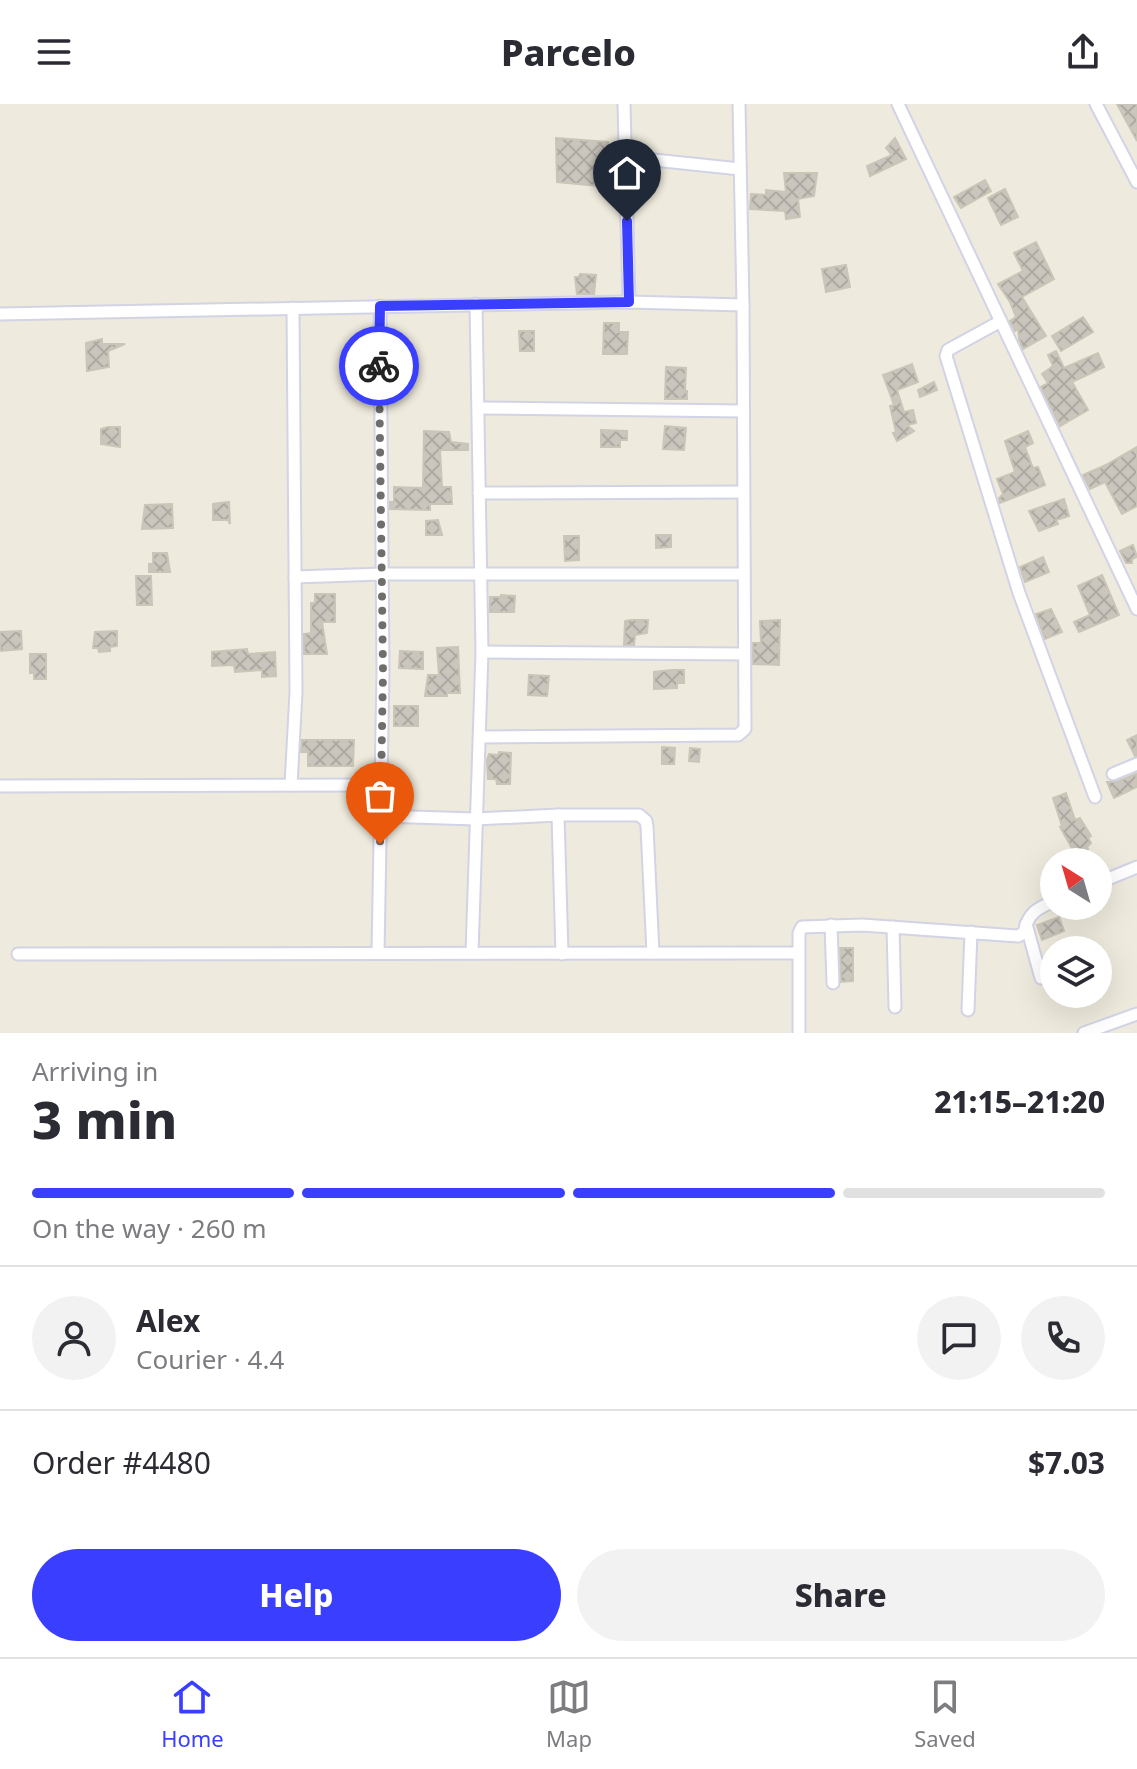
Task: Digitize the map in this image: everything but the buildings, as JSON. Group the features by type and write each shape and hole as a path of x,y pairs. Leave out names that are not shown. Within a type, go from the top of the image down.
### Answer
{"street":[{"path":"624,104 629,302"},
{"path":"480,737 741,734 745,726 739,104"},
{"path":"898,104 1137,609"},
{"path":"1096,104 1137,182"},
{"path":"625,157 740,169"},
{"path":"0,314 629,302 743,305"},
{"path":"472,953 482,652 476,304"},
{"path":"378,953 382,574 380,306"},
{"path":"291,785 296,692 293,308"},
{"path":"1001,321 948,350 946,356 1019,593 1095,797"},
{"path":"479,408 743,411"},
{"path":"479,493 743,492"},
{"path":"295,577 382,574 743,574"},
{"path":"482,652 744,654"},
{"path":"1113,774 1137,764"},
{"path":"0,786 381,785"},
{"path":"558,815 562,954"},
{"path":"381,816 475,819 639,815 646,821 653,953"},
{"path":"1112,877 1137,867"},
{"path":"799,1033 798,953 802,927 893,927 1018,936 1024,933 1031,911 1040,907"},
{"path":"1026,922 1040,974"},
{"path":"831,925 833,983"},
{"path":"893,927 895,1007"},
{"path":"968,1010 971,932"},
{"path":"18,954 798,953"},
{"path":"1084,1033 1137,1014"}],"way so far":[{"path":"379,366 383,672 380,844"}],"route":[{"path":"379,366 380,306 629,302 627,221"}]}
